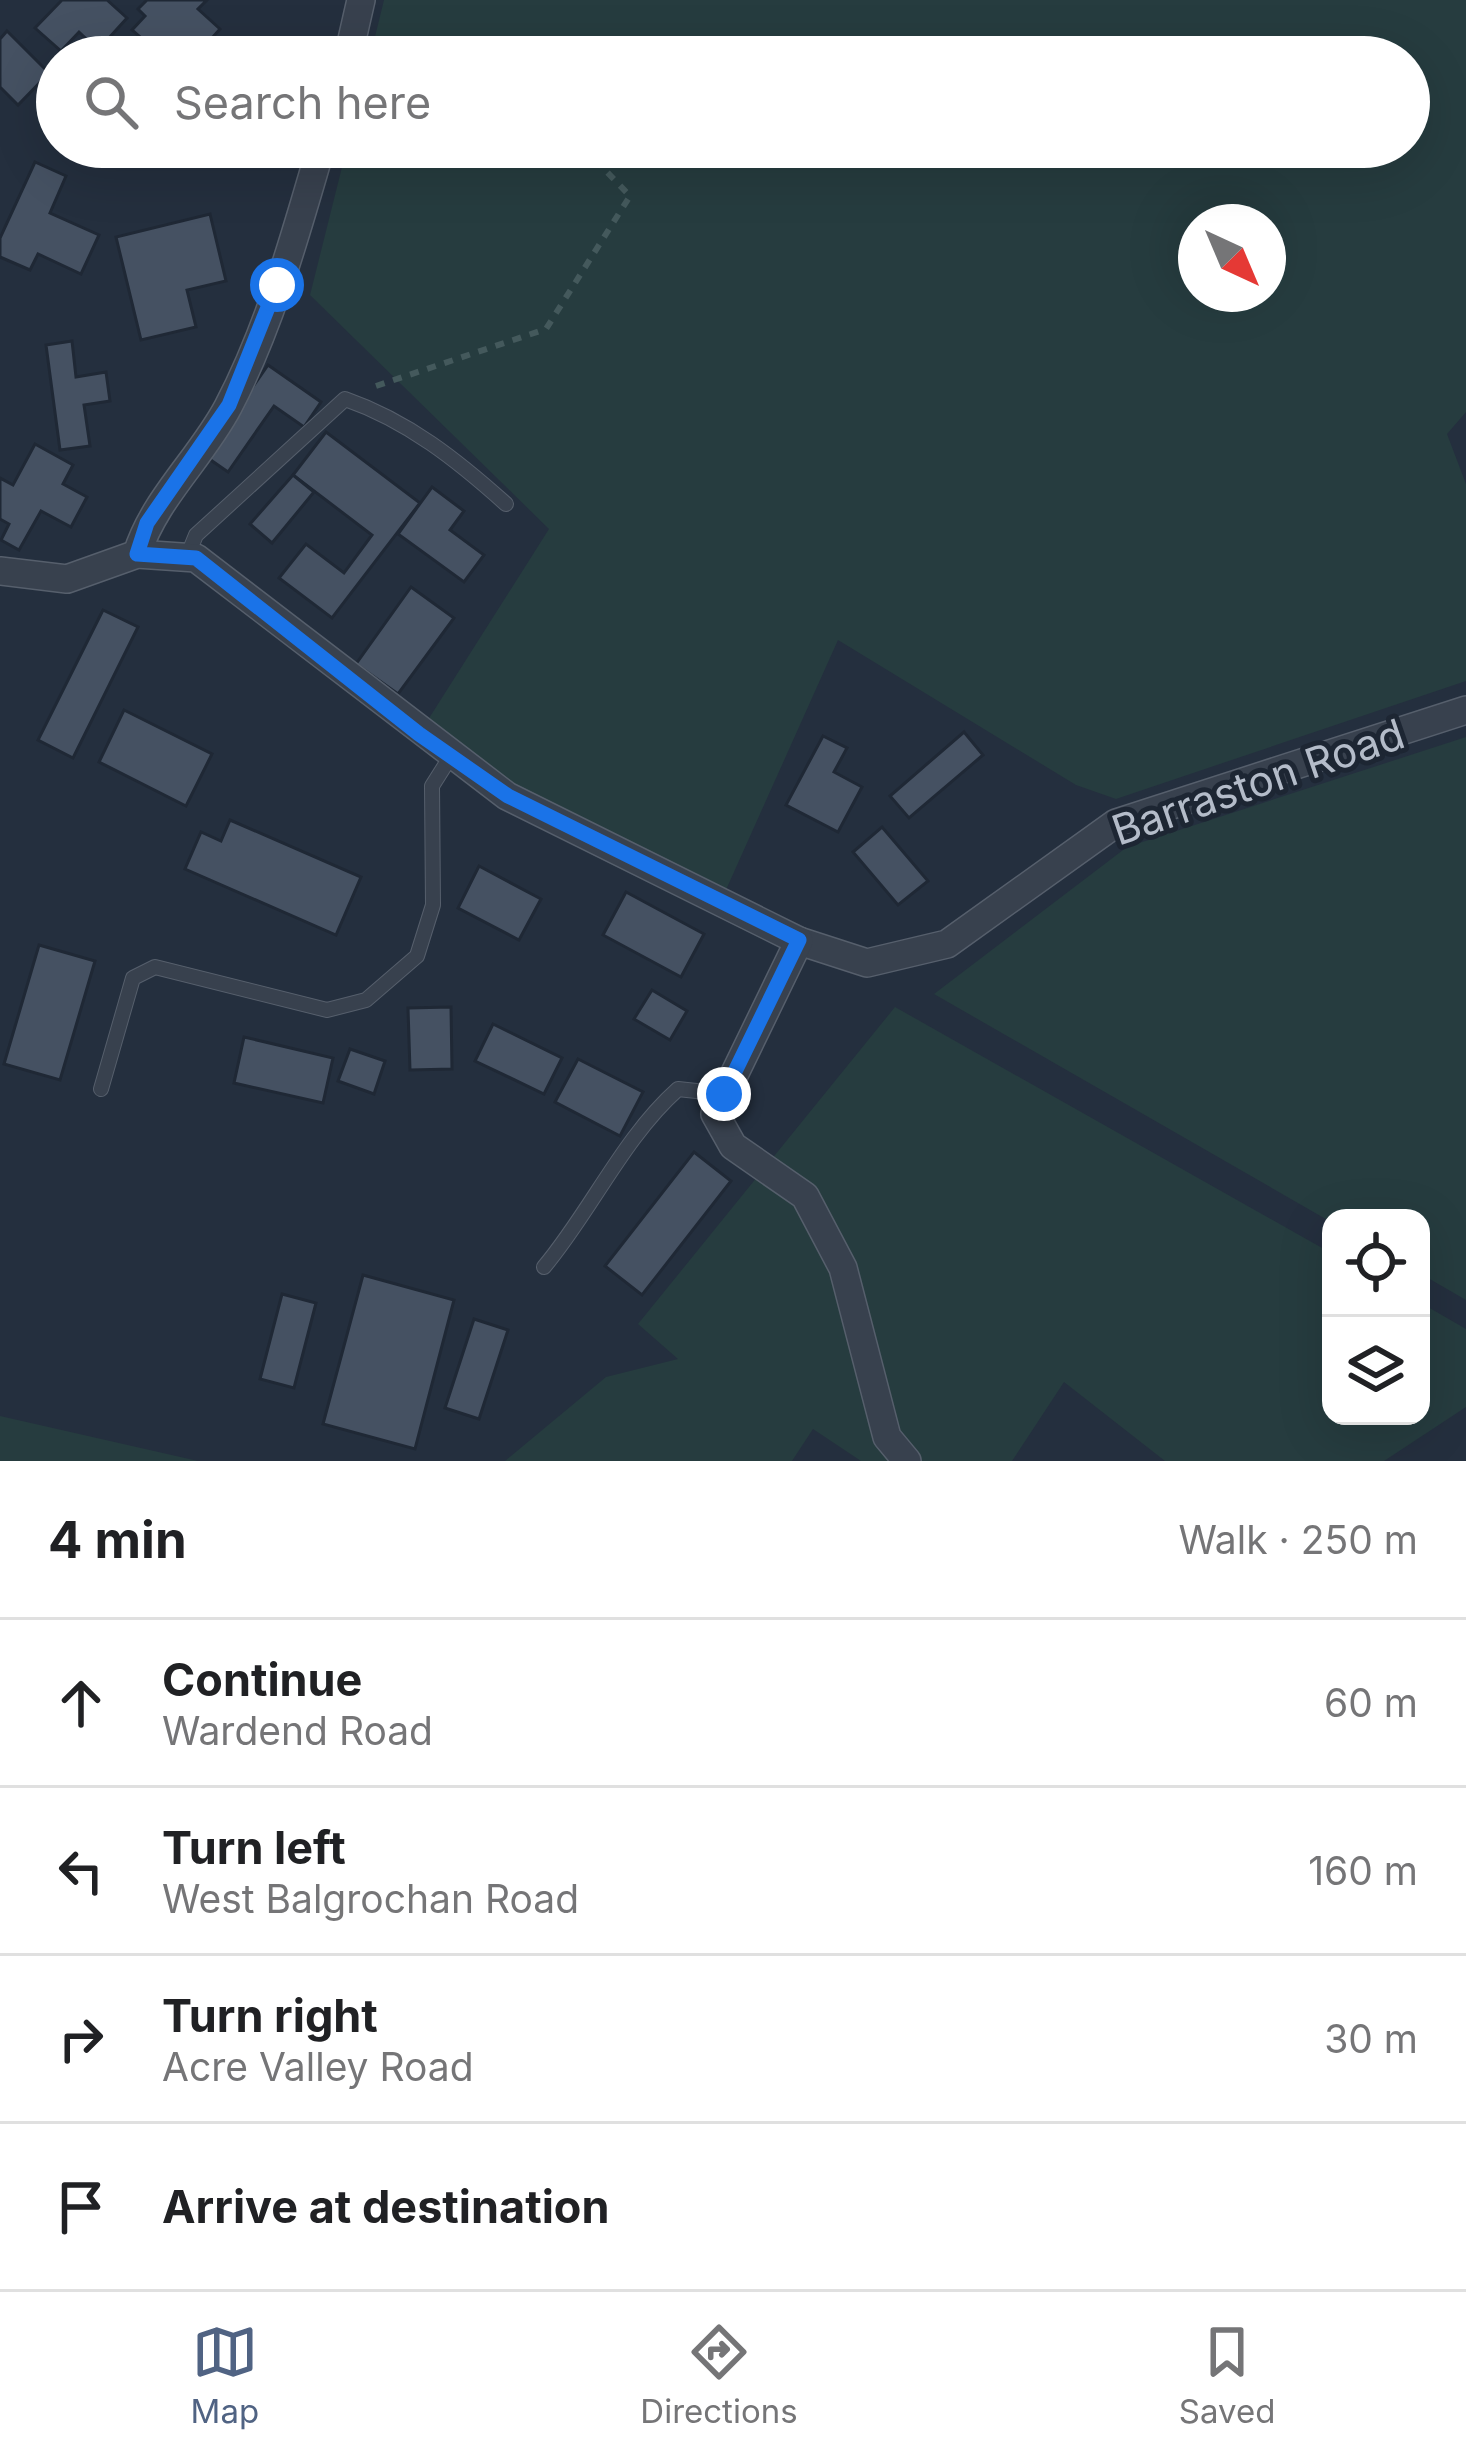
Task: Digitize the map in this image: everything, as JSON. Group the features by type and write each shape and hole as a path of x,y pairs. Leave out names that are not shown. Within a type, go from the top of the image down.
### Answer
{"street":[{"path":"353,36 361,0"},
{"path":"137,554 147,523 229,405 277,285 314,168"},
{"path":"0,572 67,579 137,554 188,557"},
{"name":"Barraston Road","path":"188,557 196,558 508,796 799,940 867,963 947,944 1116,823 1466,710"},
{"path":"799,940 715,1114 734,1146 806,1196 843,1268 887,1438 907,1461"}],"lane":[{"path":"188,557 196,536 345,399 381,412 450,454 506,504"},
{"path":"100,1089 133,978 155,967 328,1010 366,1000 417,956 433,905 432,786 451,756"},
{"path":"544,1268 585,1219 655,1109 678,1089 724,1094"}],"path":[{"path":"345,399 424,366 546,329 630,196 603,168"}],"green space":[{"path":"384,0 1466,0 1466,412 1447,434 1466,484 1466,681 1116,799 1076,785 838,640 721,901 419,734 549,529 310,295 342,168 1430,168 1430,36 375,36"},
{"path":"1466,737 1466,1300 1430,1279 1430,1209 1322,1209 1322,1217 934,994 1127,847"},
{"path":"895,1007 1322,1248 1322,1425 1430,1425 1430,1308 1466,1329 1466,1407 1384,1461 1165,1461 1064,1382 1012,1461 861,1461 813,1429 792,1461 505,1461 606,1377 678,1359 638,1324"},
{"path":"0,1416 198,1461 0,1461"}],"building":[{"path":"62,0 107,0 127,18 111,36 79,32 44,36 35,28"},
{"path":"147,0 207,0 198,9 220,29 214,36 139,36 132,30 145,16 138,9"},
{"path":"7,31 36,60 36,86 18,105 0,87 0,39"},
{"path":"35,162 36,168 66,176 50,213 99,235 81,274 38,254 30,270 0,257 0,238"},
{"path":"210,214 226,281 187,290 196,327 141,340 116,237"},
{"path":"72,341 76,377 106,372 110,401 84,405 90,446 60,450 46,345"},
{"path":"268,365 321,402 304,427 274,406 228,472 205,456"},
{"path":"326,432 420,503 332,618 279,578 306,544 344,573 372,535 293,475"},
{"path":"35,444 73,465 63,484 87,497 71,527 41,511 19,550 1,540 9,524 0,519 0,478 13,485"},
{"path":"293,475 314,492 272,543 250,524"},
{"path":"432,487 464,511 450,530 484,555 464,582 398,534"},
{"path":"411,587 454,618 398,694 356,664"},
{"path":"103,610 138,627 73,758 38,740"},
{"path":"124,710 212,754 186,806 99,762"},
{"path":"964,732 983,755 909,818 890,796"},
{"path":"823,736 847,748 834,772 862,787 838,832 786,805"},
{"path":"230,820 361,877 336,935 185,869 201,832 221,841"},
{"path":"882,827 928,881 898,905 853,852"},
{"path":"479,866 541,899 519,940 458,908"},
{"path":"626,892 704,934 681,977 603,935"},
{"path":"39,945 95,961 60,1080 4,1064"},
{"path":"652,990 687,1011 670,1040 634,1019"},
{"path":"451,1007 452,1069 410,1070 408,1008"},
{"path":"493,1024 562,1058 544,1094 475,1061"},
{"path":"244,1037 333,1058 323,1103 234,1083"},
{"path":"350,1049 385,1061 374,1094 338,1081"},
{"path":"578,1059 643,1092 620,1136 555,1102"},
{"path":"694,1152 731,1181 642,1295 605,1266"},
{"path":"363,1275 454,1300 415,1449 323,1424"},
{"path":"282,1294 316,1303 294,1388 260,1379"},
{"path":"474,1319 508,1330 479,1419 445,1408"}],"route":[{"path":"277,285 229,405 197,458 147,523 137,554 196,558 419,734 508,796 799,940 724,1094"}]}
